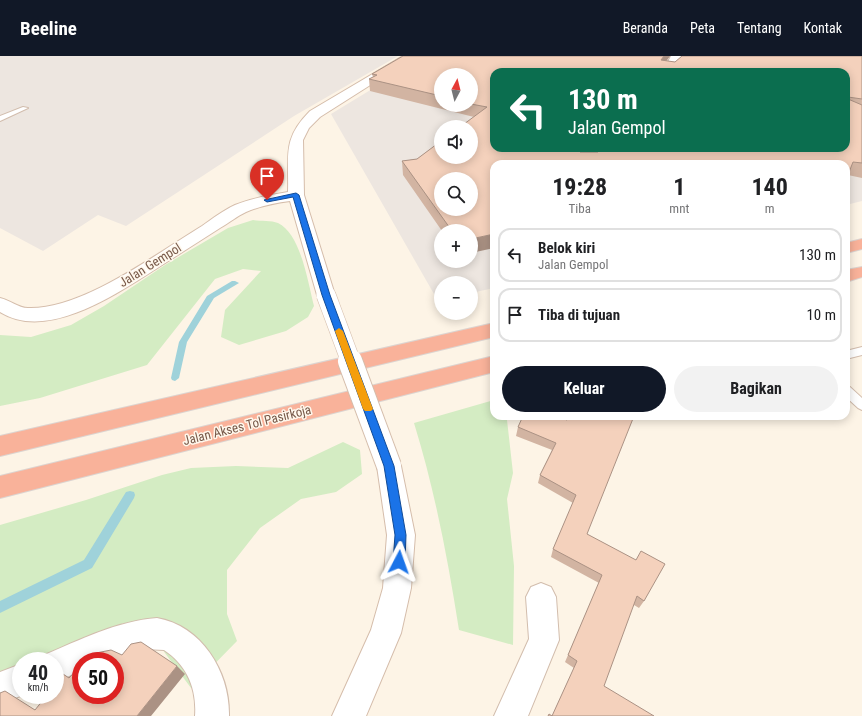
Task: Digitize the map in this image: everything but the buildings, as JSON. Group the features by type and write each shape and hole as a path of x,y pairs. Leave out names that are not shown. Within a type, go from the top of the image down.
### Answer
{"highway":[{"path":"850,247 862,244"},
{"path":"850,275 862,272"},
{"path":"0,446 490,331"},
{"name":"Jalan Akses Tol Pasirkoja","path":"0,487 490,365"}],"main road":[{"path":"349,716 386,633 397,588 401,535 389,466 326,295 296,195 296,140 303,126 315,114 334,101 411,56"},
{"path":"670,68 676,56"},
{"name":"Jalan Gempol","path":"0,304 8,311 20,315 69,309 92,300 113,288 240,209 262,201 296,195"},
{"path":"511,716 544,640 541,597"},
{"path":"64,663 128,638 153,633 167,635 185,646 201,666 213,702 212,716"},
{"path":"0,688 12,683"}],"lane":[{"path":"0,119 25,108"},
{"path":"850,354 862,351"},
{"path":"850,394 862,405"}],"shaded area":[{"path":"0,56 398,56 294,116 126,226 98,215 43,251 0,228"},
{"path":"509,56 862,56 862,201 850,204 850,160 490,160 490,289 478,291 478,276 434,276 434,294 331,114 377,86 434,103 434,112 478,112 478,78 490,70 490,152 850,152 850,68 492,68"}],"green space":[{"path":"253,220 278,223 286,229 292,237 302,260 314,306 308,317 286,331 239,345 221,337 225,310 261,271 243,269 215,279 147,365 40,398 0,406 0,335 31,337 71,325 104,306 165,265 228,228"},
{"path":"490,401 490,420 507,420 513,473 507,499 514,566 513,645 459,630 440,526 422,449 414,423"},
{"path":"343,442 360,450 362,474 336,492 301,499 260,528 227,570 227,614 237,641 191,688 159,645 123,623 94,652 72,652 72,661 64,661 64,652 12,652 12,689 0,693 0,525 86,500 162,475 191,468 236,466 288,468"}],"waterway":[{"path":"175,378 183,342 211,296 235,283"},
{"path":"0,607 88,564 130,495"}],"slow traffic":[{"path":"339,331 368,409"}],"route":[{"path":"267,200 296,195 326,295 389,466 401,535 399,562"}]}
